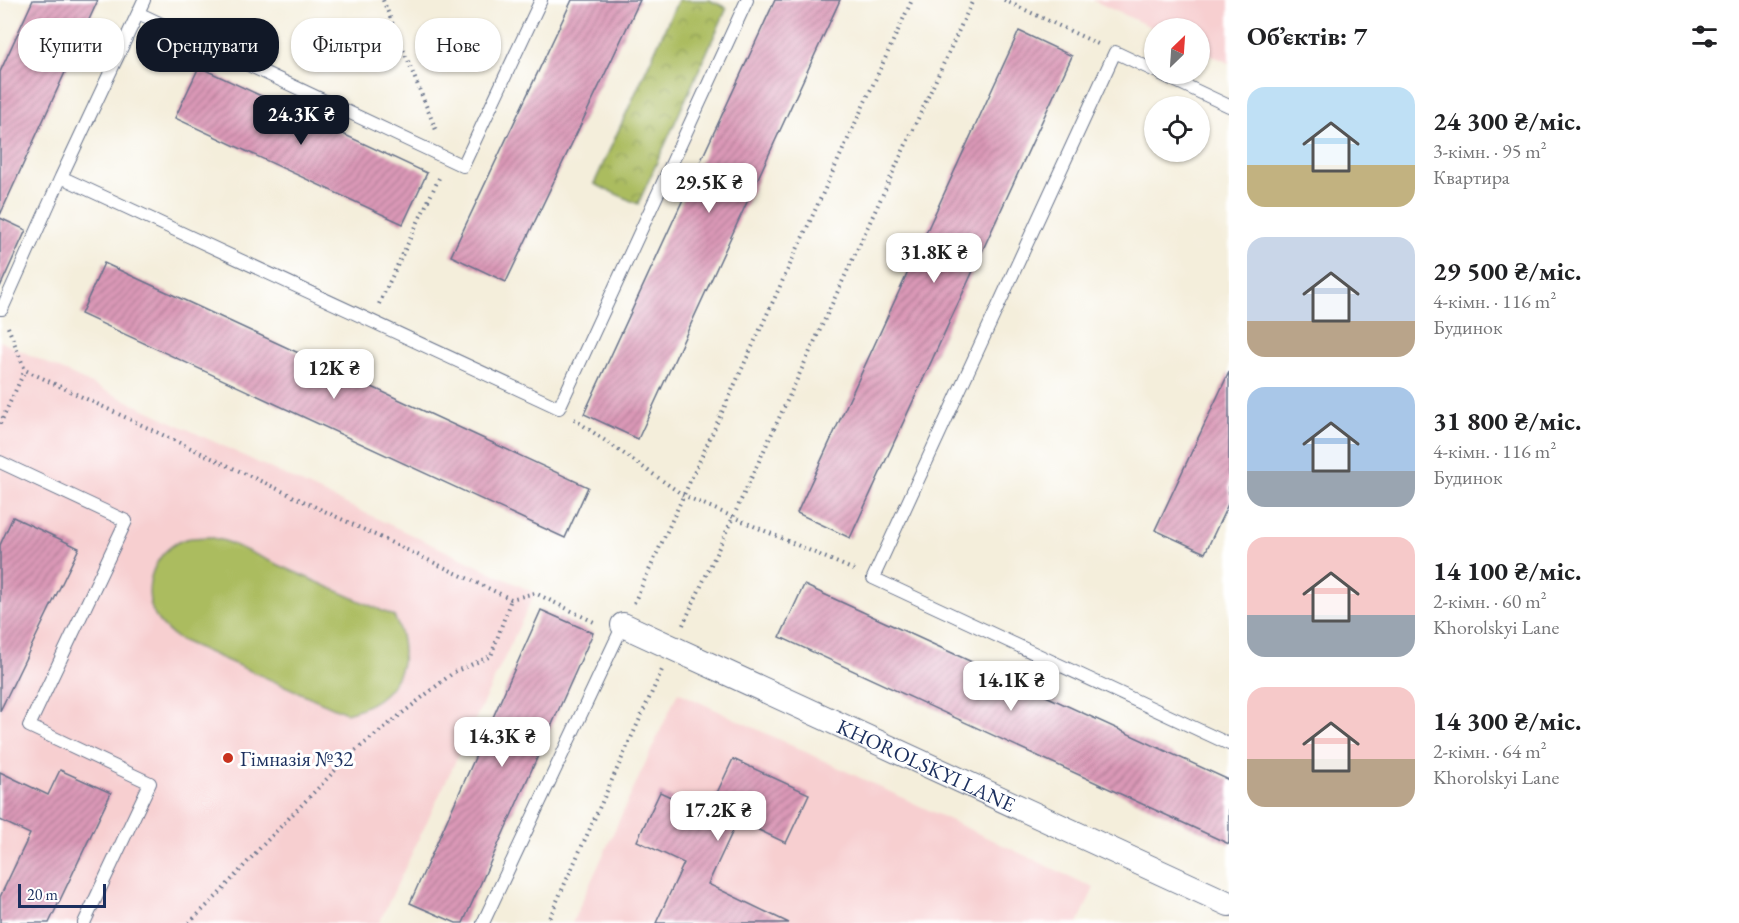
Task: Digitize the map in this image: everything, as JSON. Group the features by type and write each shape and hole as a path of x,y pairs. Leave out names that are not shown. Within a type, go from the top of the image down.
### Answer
{"street":[{"name":"KHOROLSKYI LANE","path":"621,630 672,647 1229,904"}],"lane":[{"path":"1,309 144,0"},
{"path":"138,13 463,166 541,0"},
{"path":"61,177 559,408 747,0"},
{"path":"1144,66 1115,52 873,578 1229,744"},
{"path":"1182,84 1229,106"},
{"path":"0,462 126,521 29,726 150,783 84,923"},
{"path":"483,923 621,630"}],"path":[{"path":"371,321 448,159 383,0"},
{"path":"1,309 25,370 512,599 534,593 621,630 912,0"},
{"path":"547,923 672,647 973,0"},
{"path":"1004,0 1115,52"},
{"path":"0,424 25,370"},
{"path":"559,408 683,495 873,578"},
{"path":"189,923 218,896 268,839 350,755 454,672 491,656 512,599"}],"shaded area":[{"path":"1092,0 1229,0 1229,63 1210,54 1210,18 1144,18 1144,24"},
{"name":"Гімназія №32","path":"0,341 535,593 379,923 0,923"},
{"path":"678,692 1094,888 1078,923 572,923"}],"green space":[{"path":"678,0 709,0 727,8 638,204 594,184"},
{"path":"209,537 225,541 394,616 403,649 402,664 389,689 378,699 346,713 178,639 162,626 155,616 149,593 153,570 166,551 175,544 189,538"}],"building":[{"path":"33,0 98,0 90,18 25,18"},
{"path":"572,0 640,0 506,282 451,256"},
{"path":"775,0 840,0 638,439 584,414"},
{"path":"1019,31 1072,56 850,538 797,513"},
{"path":"18,33 18,72 65,72 0,215 0,72"},
{"path":"197,72 210,72 427,173 403,224 175,118"},
{"path":"0,218 26,230 0,287"},
{"path":"104,263 588,487 565,538 81,314"},
{"path":"1229,372 1229,502 1205,553 1155,530"},
{"path":"13,517 79,548 0,711 0,545"},
{"path":"804,585 1229,780 1229,844 780,637"},
{"path":"541,610 593,633 463,923 456,923 410,903"},
{"path":"733,759 809,794 786,843 738,820 708,884 789,923 656,923 684,863 637,841 660,792 707,814"},
{"path":"60,770 111,793 49,923 0,923 0,897 30,834 0,820 0,772 48,795"}],"place":[{"name":"Гімназія №32","path":"228,758"}]}
